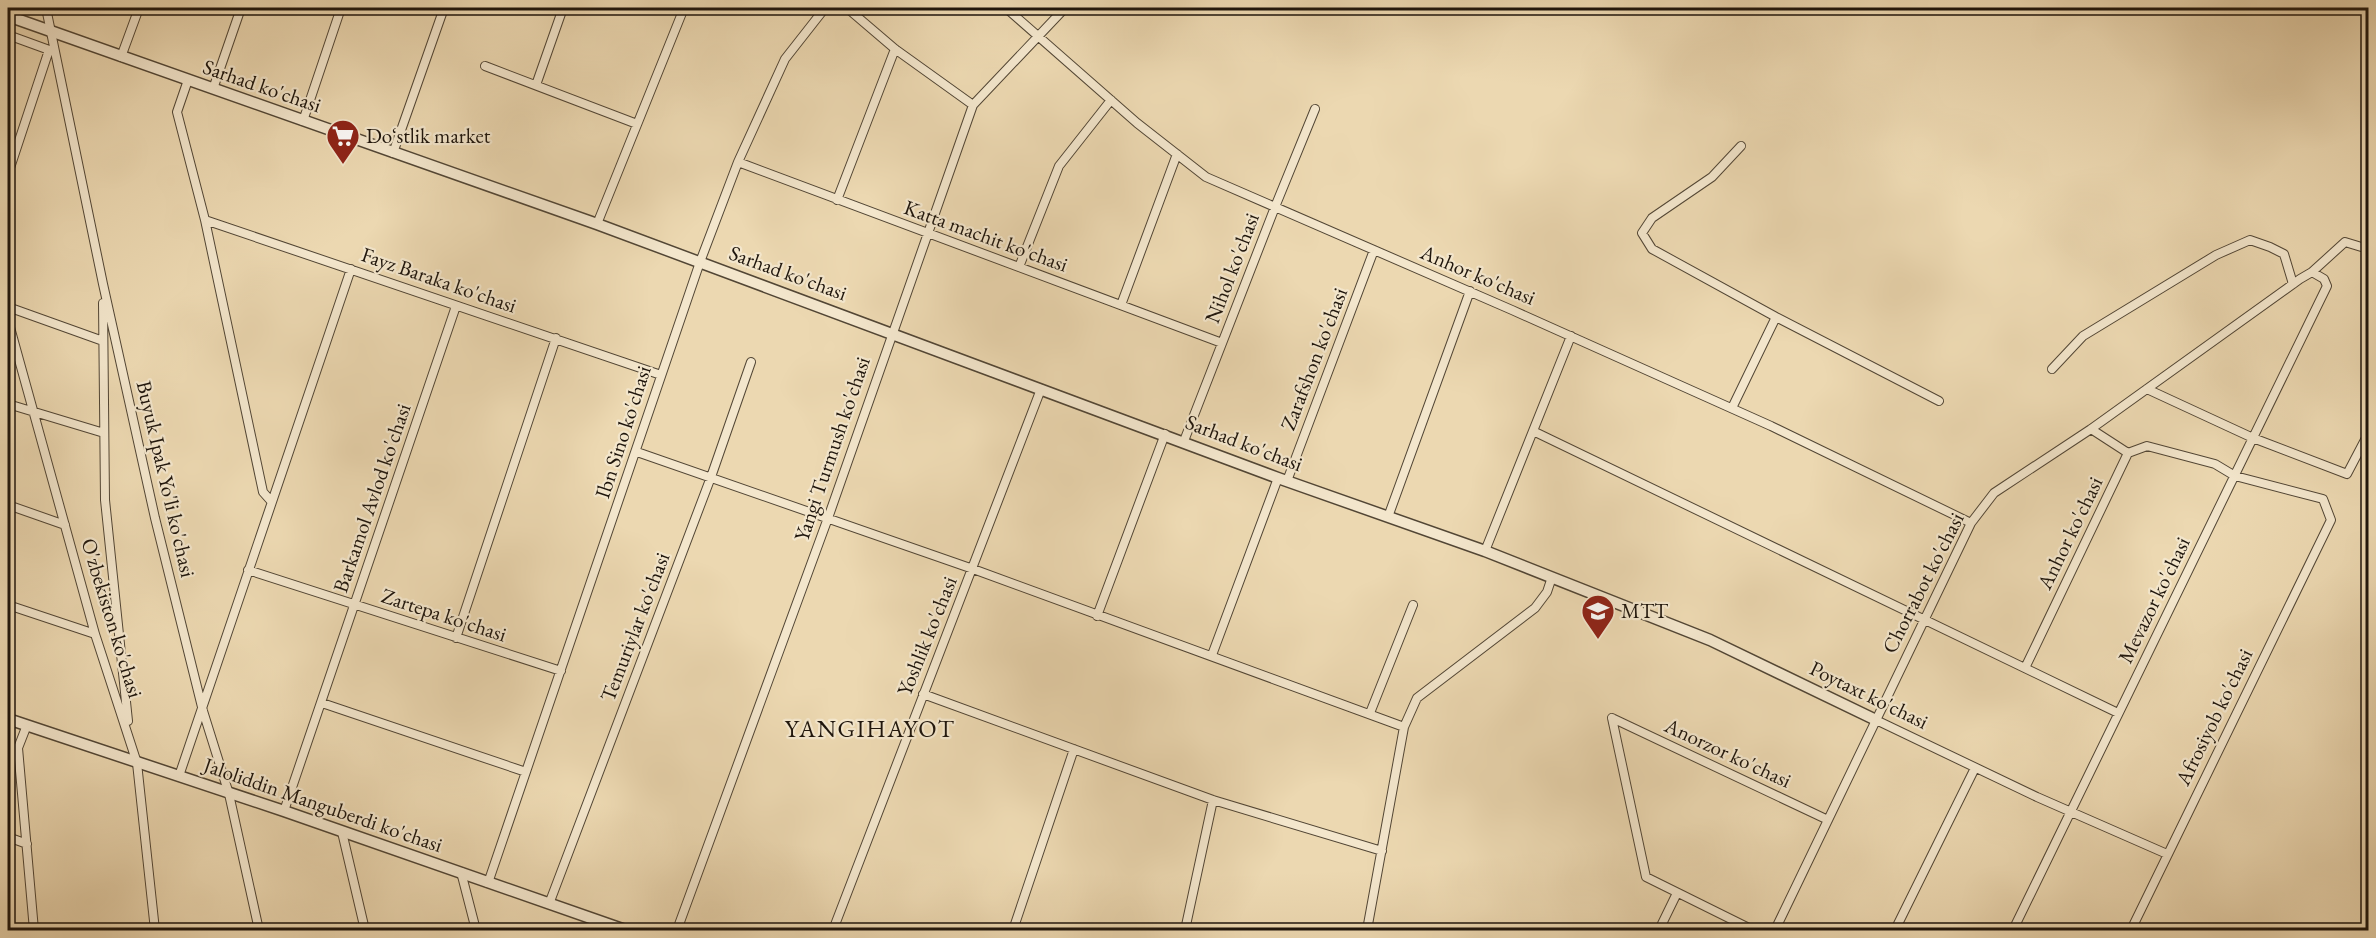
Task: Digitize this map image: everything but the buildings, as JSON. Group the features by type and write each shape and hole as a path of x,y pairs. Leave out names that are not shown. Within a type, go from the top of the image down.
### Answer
{"street":[{"name":"Buyuk Ipak Yo'li ko'chasi","path":"46,8 53,33 53,51 155,518 203,711 229,794 259,930"},
{"path":"121,57 139,8"},
{"path":"213,89 241,8"},
{"path":"303,121 341,8"},
{"path":"393,153 444,8"},
{"path":"536,86 563,8"},
{"path":"597,224 684,8"},
{"name":"Ibn Sino ko'chasi","path":"488,884 700,262 738,162 784,59 825,8"},
{"path":"847,8 895,49 973,105"},
{"name":"Anhor ko'chasi","path":"1006,8 1111,100 1206,177 1732,408 1971,523"},
{"name":"Yangi Turmush ko'chasi","path":"677,930 828,518 973,105 1065,8"},
{"name":"Sarhad ko'chasi","path":"8,16 597,224 1552,577"},
{"path":"8,36 53,51 8,174"},
{"path":"837,200 895,49"},
{"path":"485,66 637,124"},
{"path":"188,80 177,112 205,220 263,492 271,501"},
{"path":"1019,267 1059,166 1111,100"},
{"name":"Nihol ko'chasi","path":"1184,441 1315,109"},
{"path":"1741,146 1712,177 1652,218 1642,233 1652,249 1776,317 1939,401"},
{"path":"1121,305 1177,154"},
{"name":"Katta machit ko'chasi","path":"738,162 1222,344"},
{"name":"Fayz Baraka ko'chasi","path":"205,220 661,375"},
{"path":"2052,369 2083,336 2216,255 2250,240 2271,246 2284,254 2293,284"},
{"name":"Chorrabot ko'chasi","path":"1775,930 1971,523 1994,493 2091,429 2312,272 2344,242 2368,249"},
{"name":"Zarafshon ko'chasi","path":"1212,655 1374,250"},
{"path":"179,776 203,711 271,501 351,269"},
{"name":"Mevazor ko'chasi","path":"2013,930 2327,286 2324,279 2312,272"},
{"path":"103,284 105,500 129,736"},
{"path":"1388,517 1470,291"},
{"name":"Barkamol Avlod ko'chasi","path":"284,811 456,306"},
{"path":"8,307 103,341"},
{"path":"1732,408 1776,317"},
{"name":"O'zbekiston ko'chasi","path":"8,320 95,634 137,763 155,930"},
{"path":"1485,551 1571,336"},
{"path":"456,638 556,338"},
{"name":"Temuriylar ko'chasi","path":"549,904 711,477 751,362"},
{"name":"Yoshlik ko'chasi","path":"833,930 1041,389"},
{"path":"2147,389 2253,438 2347,474 2368,434"},
{"path":"8,404 104,433"},
{"path":"2091,429 2128,453 2146,446 2215,464 2235,476"},
{"path":"1533,432 2118,713"},
{"path":"1097,616 1165,434"},
{"path":"637,452 973,569 1404,727"},
{"name":"Anhor ko'chasi","path":"2025,668 2128,453"},
{"name":"Afrosiyob ko'chasi","path":"2131,930 2331,520 2324,499 2235,476"},
{"path":"8,505 65,525"},
{"name":"Zartepa ko'chasi","path":"248,570 561,671"},
{"path":"1367,930 1404,727 1417,699 1534,608 1547,592 1552,577"},
{"name":"Poytaxt ko'chasi","path":"1552,577 1710,640 1975,768 2167,854"},
{"path":"8,605 95,634"},
{"path":"1370,713 1413,605"},
{"path":"923,694 1212,800 1382,850"},
{"path":"322,703 526,772"},
{"name":"Anorzor ko'chasi","path":"1677,893 1646,877 1612,718 1828,820"},
{"name":"Jaloliddin Manguberdi ko'chasi","path":"8,719 284,811 625,930"},
{"path":"27,725 18,748 34,930"},
{"path":"1013,930 1074,749"},
{"path":"1895,930 1975,768"},
{"path":"1185,930 1212,800"},
{"path":"342,832 365,930"},
{"path":"8,837 27,844"},
{"path":"461,872 476,930"},
{"path":"1659,930 1677,893 1753,930"}],"place":[{"name":"Doʻstlik market","path":"343,165"},
{"name":"MTT","path":"1598,640"}],"district":[{"name":"YANGIHAYOT","path":"870,729"}]}
